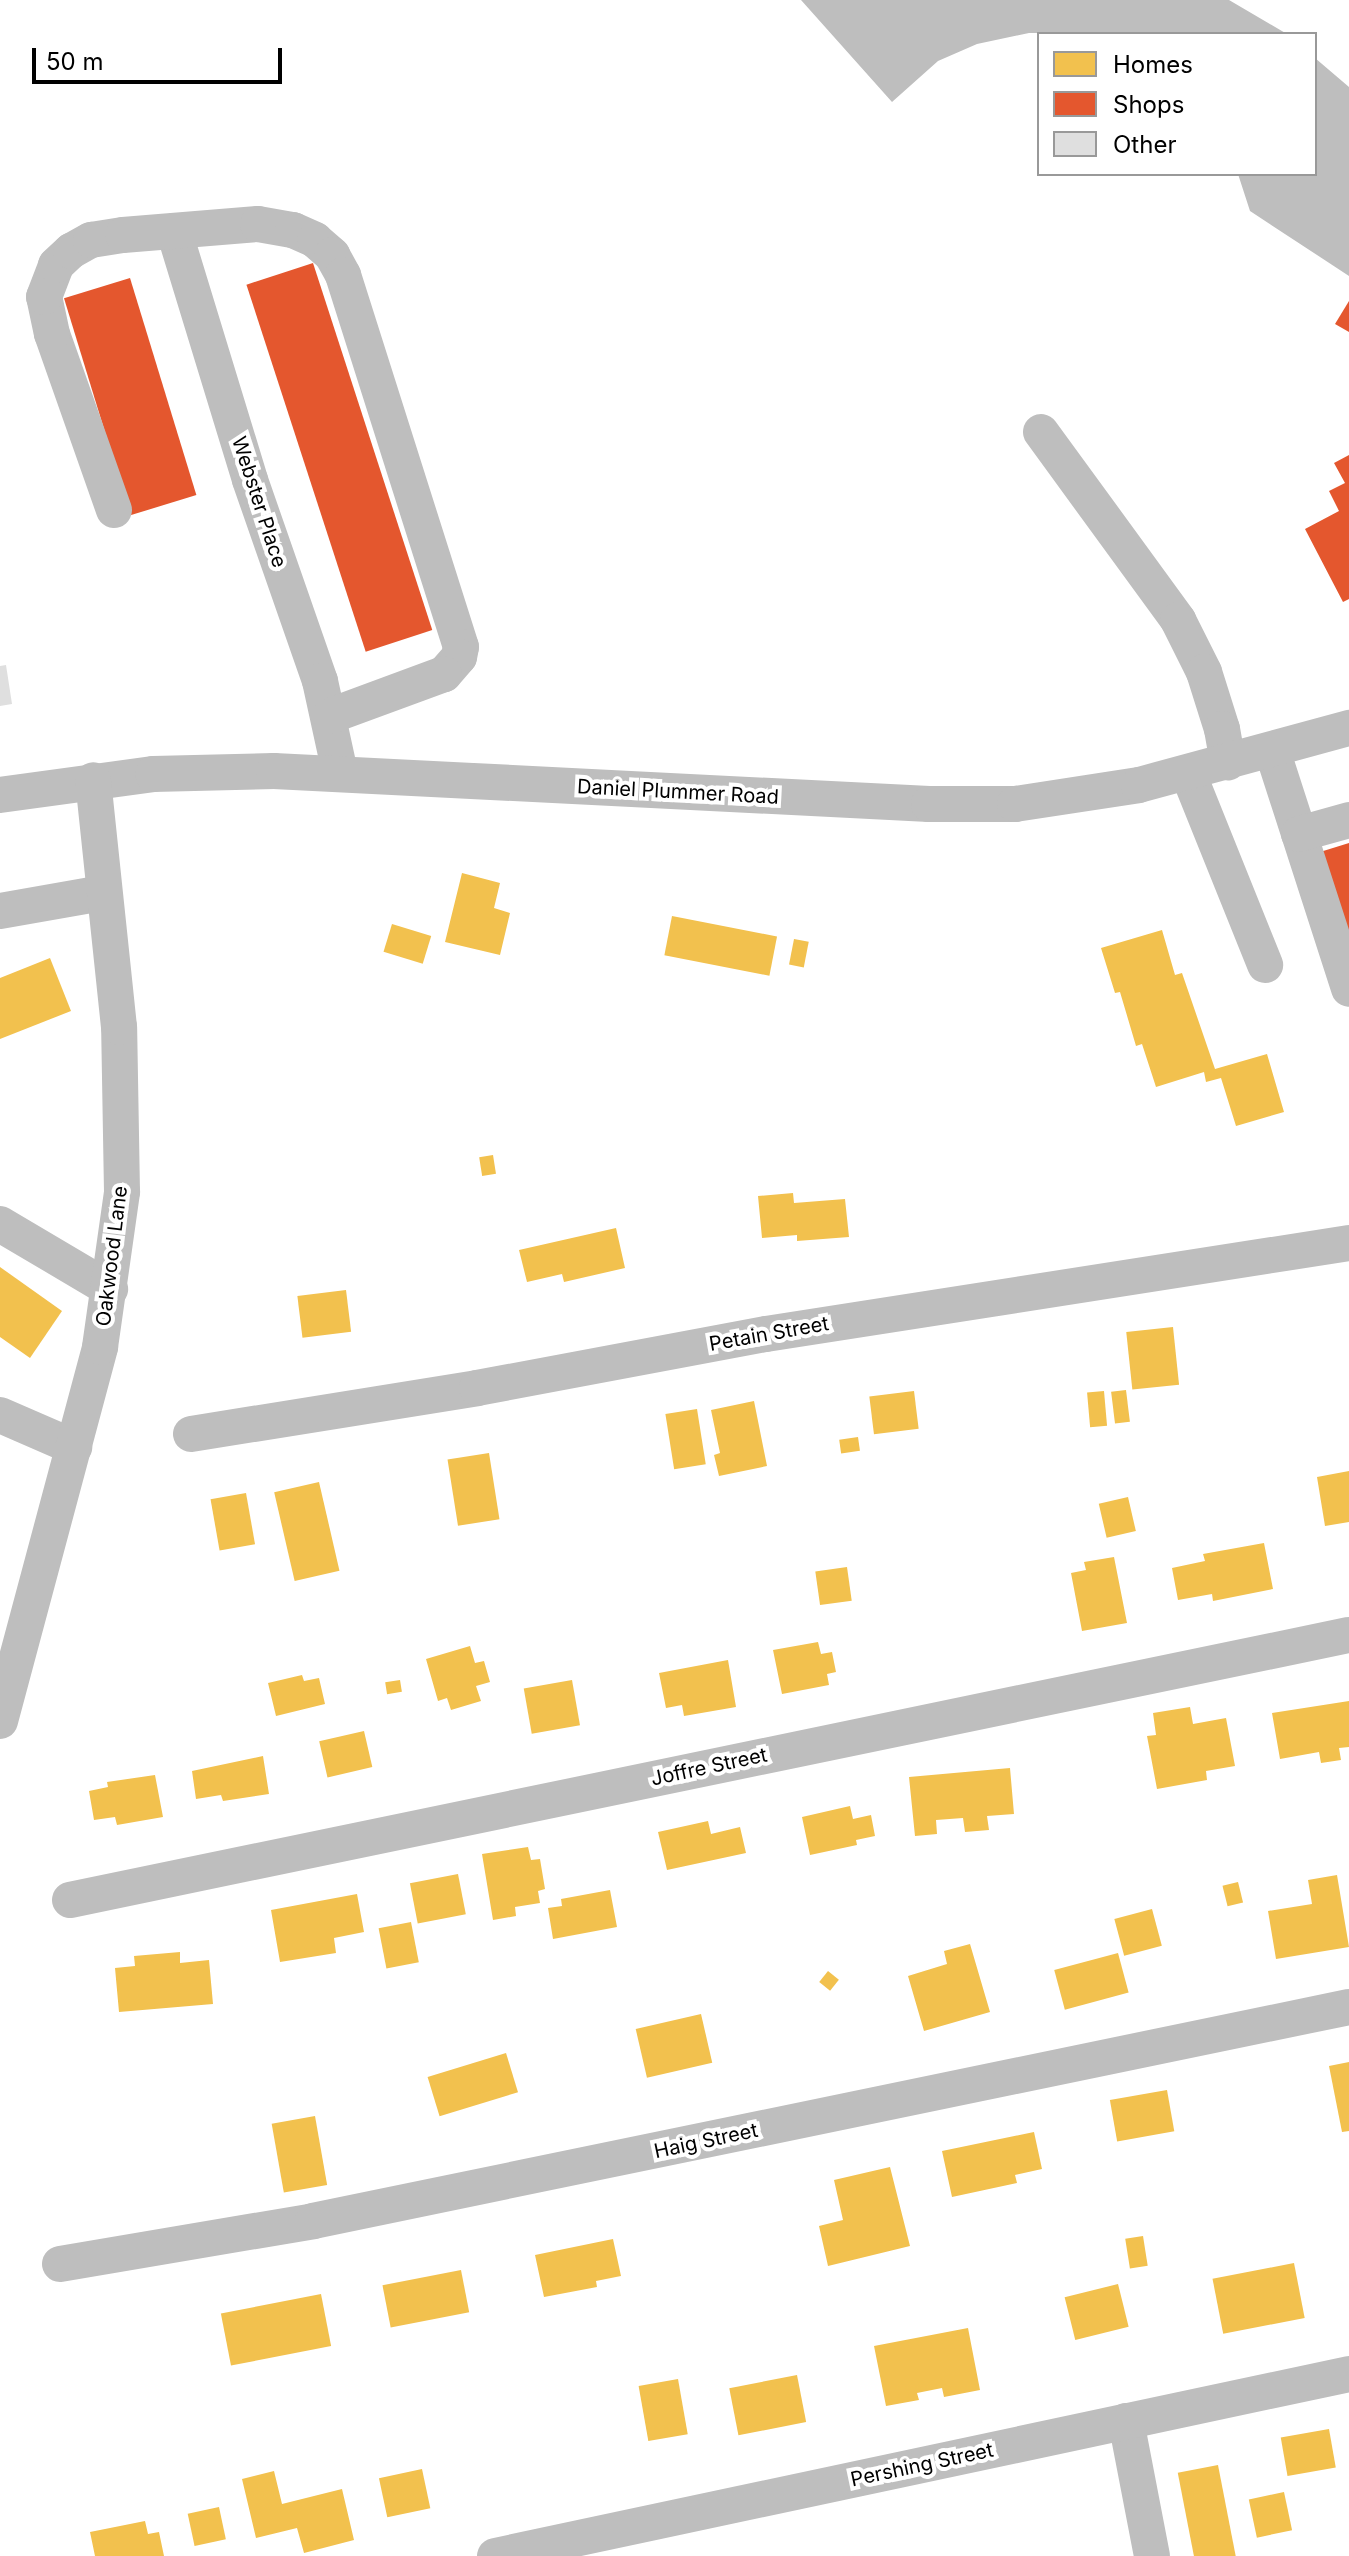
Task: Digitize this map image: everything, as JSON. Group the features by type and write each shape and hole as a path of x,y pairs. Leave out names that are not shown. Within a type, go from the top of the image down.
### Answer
{"street":[{"path":"114,510 52,334 44,297 47,279 71,251 91,240 258,224 293,230 315,240 332,255 348,290 461,647 459,657 444,674 330,716"},
{"name":"Webster Place","path":"174,231 250,480 330,716 340,773"},
{"path":"1041,432 1178,620 1204,672 1222,729 1228,762"},
{"name":"Daniel Plummer Road","path":"0,795 93,780 212,771 340,773 929,804 1015,804 1094,794 1188,773 1349,728"},
{"path":"1272,750 1349,989"},
{"path":"1188,773 1265,965"},
{"name":"Oakwood Lane","path":"0,1721 100,1347 122,1192 123,1112 119,1027 102,893 93,780"},
{"path":"1299,834 1349,820"},
{"path":"0,911 102,893"},
{"path":"0,1224 110,1289"},
{"name":"Petain Street","path":"191,1434 477,1388 766,1334 1349,1243"},
{"path":"0,1415 74,1447"},
{"name":"Joffre Street","path":"70,1900 1349,1635"},
{"name":"Haig Street","path":"60,2264 313,2221 1349,2007"},
{"name":"Pershing Street","path":"495,2556 1349,2374"},
{"path":"1126,2421 1152,2556"}],"shaded area":[{"path":"801,0 1229,0 1284,32 1029,33 977,44 938,61 892,102"},
{"path":"1317,60 1349,87 1349,276 1250,211 1239,176 1317,176"}],"building: Homes":[{"path":"462,873 500,883 494,908 510,913 500,955 445,942"},
{"path":"672,916 777,936 769,976 664,955"},
{"path":"392,924 431,936 423,964 384,952"},
{"path":"1162,930 1175,975 1182,973 1215,1069 1267,1054 1284,1112 1236,1126 1221,1078 1206,1082 1204,1072 1156,1087 1142,1044 1136,1046 1120,992 1115,993 1101,948"},
{"path":"794,939 809,942 804,967 789,965"},
{"path":"50,958 71,1011 0,1039 0,978"},
{"path":"493,1155 496,1174 482,1176 479,1157"},
{"path":"793,1193 794,1203 845,1199 849,1237 797,1241 797,1235 762,1238 758,1196"},
{"path":"616,1228 625,1268 564,1282 562,1274 527,1282 519,1250"},
{"path":"0,1267 62,1311 30,1358 0,1337"},
{"path":"346,1290 351,1332 302,1338 297,1296"},
{"path":"1173,1327 1179,1385 1132,1390 1126,1332"},
{"path":"1126,1390 1130,1422 1115,1424 1111,1392"},
{"path":"914,1391 919,1429 874,1434 869,1396"},
{"path":"1104,1391 1107,1426 1090,1427 1087,1392"},
{"path":"754,1401 767,1466 719,1476 714,1455 720,1453 711,1410"},
{"path":"697,1409 706,1464 674,1469 665,1414"},
{"path":"858,1437 860,1451 841,1454 839,1440"},
{"path":"489,1453 499,1519 458,1526 448,1460"},
{"path":"1349,1471 1349,1522 1325,1526 1317,1477"},
{"path":"319,1482 339,1571 295,1581 274,1492"},
{"path":"246,1493 255,1544 220,1550 211,1499"},
{"path":"1128,1497 1136,1531 1107,1538 1099,1504"},
{"path":"1264,1543 1273,1589 1213,1601 1212,1594 1178,1600 1172,1568 1205,1561 1203,1554"},
{"path":"1114,1557 1127,1623 1082,1631 1071,1573 1086,1570 1084,1562"},
{"path":"847,1567 852,1601 820,1605 815,1571"},
{"path":"818,1642 821,1654 832,1652 836,1672 827,1674 829,1685 782,1694 773,1650"},
{"path":"470,1646 475,1663 484,1661 490,1682 476,1686 481,1701 451,1710 447,1698 438,1701 426,1659"},
{"path":"728,1660 736,1707 684,1716 682,1705 666,1708 659,1673"},
{"path":"302,1675 304,1681 319,1678 325,1704 276,1716 268,1683"},
{"path":"400,1680 402,1692 387,1694 385,1682"},
{"path":"572,1680 580,1725 532,1734 524,1689"},
{"path":"1349,1701 1349,1747 1339,1748 1341,1760 1321,1763 1319,1752 1280,1759 1272,1713"},
{"path":"1190,1707 1193,1724 1226,1718 1235,1766 1206,1771 1207,1780 1157,1789 1147,1736 1156,1735 1153,1713"},
{"path":"364,1731 372,1767 328,1777 319,1741"},
{"path":"263,1756 269,1794 223,1801 221,1795 196,1799 192,1771"},
{"path":"1010,1768 1014,1814 987,1816 989,1830 965,1832 963,1818 936,1820 937,1834 915,1836 909,1777"},
{"path":"155,1775 163,1817 117,1825 115,1817 94,1820 89,1791 108,1787 107,1782"},
{"path":"850,1806 853,1819 871,1815 875,1836 856,1840 857,1845 810,1855 802,1817"},
{"path":"708,1821 711,1834 740,1827 746,1853 667,1870 658,1832"},
{"path":"528,1847 531,1860 540,1859 545,1889 538,1891 540,1903 515,1907 516,1916 493,1920 482,1854"},
{"path":"458,1874 466,1914 418,1924 410,1883"},
{"path":"1337,1875 1349,1947 1276,1959 1268,1911 1312,1904 1308,1880"},
{"path":"1238,1882 1243,1902 1228,1906 1222,1886"},
{"path":"610,1890 617,1927 553,1939 548,1908 562,1906 561,1899"},
{"path":"357,1894 364,1932 334,1938 336,1953 280,1962 271,1910"},
{"path":"1152,1909 1162,1946 1124,1956 1114,1919"},
{"path":"411,1922 419,1962 386,1969 379,1928"},
{"path":"970,1944 990,2012 924,2031 908,1976 947,1964 944,1951"},
{"path":"180,1952 180,1963 209,1960 213,2004 119,2012 115,1968 135,1966 134,1956"},
{"path":"1118,1953 1129,1993 1065,2010 1054,1970"},
{"path":"828,1971 839,1980 830,1991 819,1982"},
{"path":"701,2014 712,2063 647,2078 636,2029"},
{"path":"506,2053 518,2092 440,2116 428,2077"},
{"path":"1349,2062 1349,2131 1342,2132 1329,2066"},
{"path":"1167,2090 1174,2131 1117,2141 1110,2100"},
{"path":"315,2116 327,2185 284,2193 272,2124"},
{"path":"1034,2132 1042,2169 1015,2175 1017,2183 952,2197 942,2151"},
{"path":"890,2167 910,2246 828,2266 819,2226 843,2220 834,2180"},
{"path":"1143,2236 1148,2266 1130,2268 1125,2239"},
{"path":"613,2239 621,2276 596,2281 597,2287 544,2297 535,2255"},
{"path":"1294,2263 1305,2318 1223,2334 1213,2279"},
{"path":"461,2270 469,2312 391,2327 382,2285"},
{"path":"1118,2284 1129,2327 1075,2340 1065,2297"},
{"path":"321,2294 331,2346 231,2365 221,2313"},
{"path":"968,2328 980,2390 944,2397 942,2388 917,2393 919,2400 886,2406 874,2346"},
{"path":"797,2375 806,2422 738,2435 729,2388"},
{"path":"678,2379 688,2434 648,2441 639,2386"},
{"path":"1329,2429 1336,2467 1288,2476 1281,2438"},
{"path":"1218,2465 1236,2556 1194,2556 1178,2473"},
{"path":"422,2469 430,2508 387,2517 379,2478"},
{"path":"274,2471 282,2504 342,2489 354,2540 304,2553 297,2528 256,2538 242,2479"},
{"path":"1284,2492 1292,2530 1257,2538 1249,2499"},
{"path":"219,2507 226,2539 195,2546 188,2514"},
{"path":"145,2521 148,2534 159,2532 164,2556 95,2556 90,2532"}],"building: Shops":[{"path":"313,263 432,630 366,652 246,285"},
{"path":"130,278 196,495 130,515 64,298"},
{"path":"1349,301 1349,332 1335,324"},
{"path":"1349,455 1349,599 1343,602 1305,529 1339,511 1329,491 1345,483 1334,463"},
{"path":"1349,843 1349,939 1320,852"}],"building: Other":[{"path":"6,665 12,704 0,706 0,666"}]}
